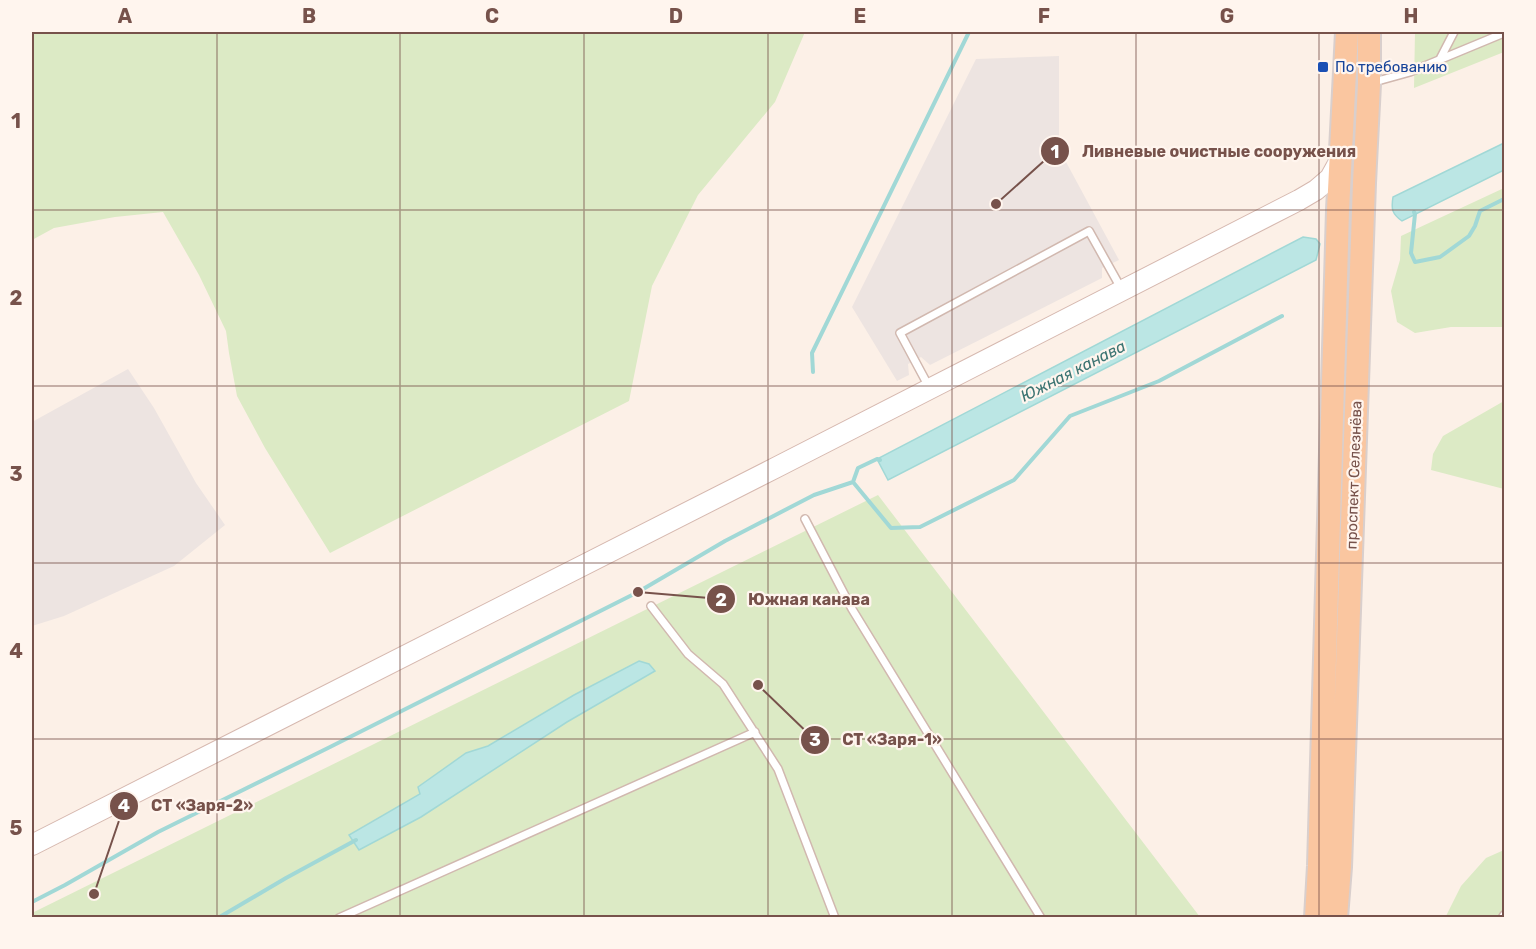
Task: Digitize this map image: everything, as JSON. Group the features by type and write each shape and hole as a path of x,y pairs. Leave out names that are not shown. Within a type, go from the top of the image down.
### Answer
{"main road":[{"name":"проспект Селезнёва","path":"1316,918 1320,854 1338,210 1347,32"},
{"name":"проспект Селезнёва","path":"1336,918 1340,867 1369,84 1369,32"},
{"path":"32,845 1305,196 1330,178 1341,160"},
{"path":"1305,196 1317,195 1326,199 1338,210"}],"lane":[{"path":"1440,59 1454,32"},
{"path":"1369,84 1410,72 1504,33"},
{"path":"930,389 900,333 1089,231 1122,291"},
{"path":"805,519 852,609 1041,918"},
{"path":"651,606 688,654 723,684 778,769 836,918"},
{"path":"339,918 755,732"}],"shaded area":[{"path":"1059,56 1059,149 1119,260 1102,268 1102,278 930,365 921,357 908,364 909,375 897,381 852,307 976,59"},
{"path":"128,369 154,408 196,483 225,525 174,566 64,616 32,626 32,422"}],"green space":[{"path":"32,32 805,32 775,102 698,195 652,286 629,401 330,553 265,448 237,396 226,331 199,275 163,212 115,217 54,228 32,240"},
{"path":"1415,32 1504,32 1504,52 1414,88"},
{"path":"1504,188 1504,327 1451,327 1415,333 1397,322 1391,291 1400,260 1401,236"},
{"path":"1504,401 1504,489 1431,470 1433,454 1443,436"},
{"path":"878,495 1200,917 32,918 32,913"},
{"path":"1504,850 1504,917 1445,918 1461,886 1486,858"}],"water":[{"path":"1504,143 1504,170 1402,221 1394,213 1393,197"},
{"path":"1303,237 1316,239 1320,244 1316,260 888,480 877,459"},
{"path":"639,661 649,664 655,671 567,722 421,817 359,850 349,835 420,794 418,787 466,753 488,746 574,695"}],"waterway":[{"path":"813,372 812,353 969,32"},
{"path":"1414,212 1411,253 1415,262 1440,257 1469,236 1480,211 1504,199"},
{"path":"853,482 891,528 920,527 1014,480 1070,416 1159,381 1282,316"},
{"name":"Южная канава","path":"32,902 158,832 638,592 725,541 814,495 853,482 858,468 877,459 880,460"},
{"path":"218,918 356,840"}],"place":[{"name":"По требованию","path":"1323,67"},
{"name":"Ливневые очистные сооружения","path":"996,204"},
{"name":"Южная канава","path":"638,592"},
{"name":"СТ «Заря-1»","path":"758,685"},
{"name":"СТ «Заря-2»","path":"94,894"}]}
